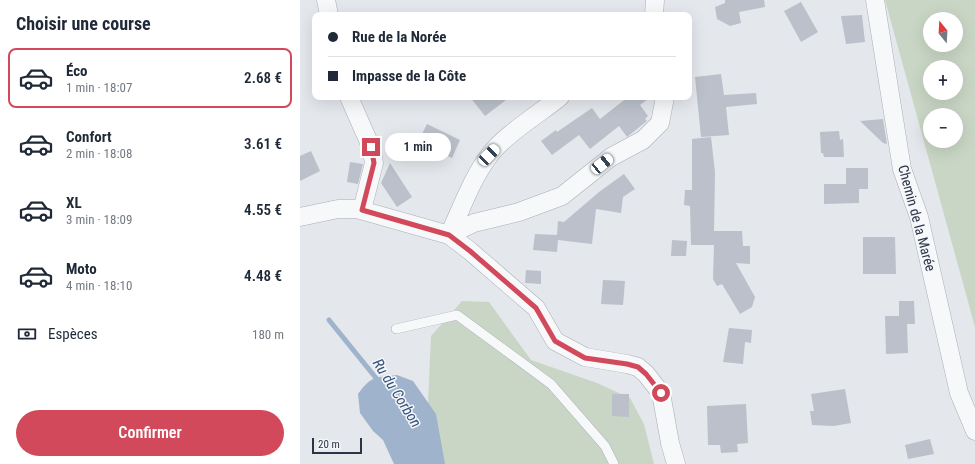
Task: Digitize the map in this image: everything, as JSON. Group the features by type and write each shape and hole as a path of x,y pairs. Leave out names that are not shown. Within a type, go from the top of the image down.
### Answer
{"street":[{"path":"326,0 328,12"},
{"path":"654,12 655,0"},
{"name":"Chemin de la Marée","path":"875,0 902,169 919,217 959,393 975,431"},
{"path":"350,100 371,147 374,163 362,210"},
{"path":"449,235 482,166 489,155 500,144 556,100"},
{"path":"449,235 474,223 519,212 562,196 611,157 643,140 660,123 664,100"},
{"path":"300,217 338,209 357,208 449,235 470,251 536,308 555,341 585,358 627,364 638,367 646,374 661,393 670,443 676,464"}],"lane":[{"path":"396,329 457,315 551,384 605,446 614,464"}],"green space":[{"path":"885,0 975,0 975,327 926,148 963,148 963,108 923,108 923,138"},
{"path":"462,301 489,302 531,360 597,383 630,398 644,424 654,464 411,464 427,425 431,336"}],"water":[{"path":"397,375 413,381 436,414 445,464 394,464 383,440 373,431 360,413 358,394 367,383 374,378"}],"building":[{"path":"725,0 764,0 765,7 739,12 741,23 730,26 717,19 715,7 725,3"},
{"path":"801,2 818,32 801,42 784,11"},
{"path":"862,15 865,42 846,44 841,16"},
{"path":"721,74 724,95 756,93 757,104 726,107 729,135 701,137 695,77"},
{"path":"472,100 506,100 485,116"},
{"path":"624,100 647,100 640,105 648,116 645,119 647,121 627,137 619,126 590,149 579,135 552,155 541,141 592,108 600,119"},
{"path":"883,119 887,144 883,143 860,121"},
{"path":"427,124 460,140 452,158 418,142"},
{"path":"839,131 840,140 843,139 844,157 824,157 823,153 821,153 820,132"},
{"path":"711,137 715,172 714,231 742,231 743,246 750,246 750,264 736,263 755,297 752,307 740,314 722,284 717,286 713,279 714,245 691,245 690,206 684,205 685,190 692,190 692,139"},
{"path":"311,151 320,171 300,181 300,156"},
{"path":"350,162 363,164 358,184 347,182"},
{"path":"390,163 412,197 397,207 381,183"},
{"path":"846,168 868,168 868,189 859,189 859,203 824,204 824,184 846,184"},
{"path":"624,174 635,189 623,197 621,213 596,209 592,244 558,240 557,252 533,250 535,234 557,235 558,221 564,222 599,192"},
{"path":"863,237 895,237 896,274 863,274"},
{"path":"672,240 687,241 686,256 671,256"},
{"path":"526,270 541,271 541,284 525,283"},
{"path":"603,280 625,281 623,305 601,304"},
{"path":"899,301 914,301 915,324 907,324 908,353 886,354 885,316 899,316"},
{"path":"729,328 752,330 751,343 745,342 743,364 723,362"},
{"path":"845,389 851,423 834,426 812,425 810,411 814,411 811,394"},
{"path":"612,394 629,394 629,417 612,416"},
{"path":"746,404 748,443 737,444 738,452 721,453 720,445 708,445 707,406"},
{"path":"930,439 934,454 908,459 905,445"}],"waterway":[{"name":"Ru du Corbon","path":"329,320 380,383"}],"route":[{"path":"371,147 374,163 362,210 449,235 470,251 536,308 555,341 585,358 638,367 646,374 661,393"}]}
